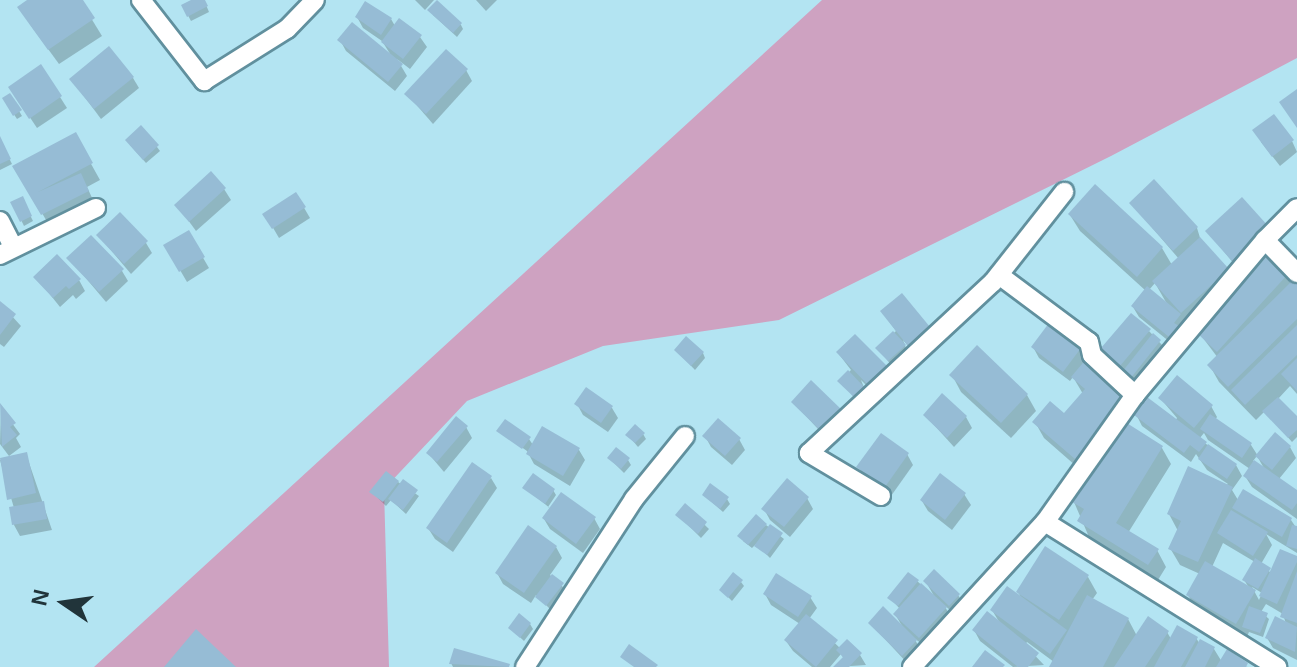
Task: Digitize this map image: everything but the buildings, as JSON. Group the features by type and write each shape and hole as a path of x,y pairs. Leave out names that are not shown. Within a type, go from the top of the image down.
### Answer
{"street":[{"path":"141,0 204,81 287,29 315,0"},
{"path":"881,496 809,453 999,275 1064,192"},
{"path":"0,221 7,251 96,208"},
{"path":"912,667 1045,522 1135,395 1265,240 1297,208"},
{"path":"1265,240 1297,273"},
{"path":"999,275 1089,342 1092,355 1135,395"},
{"path":"525,667 634,499 685,436"},
{"path":"1045,522 1277,667"}],"shaded area":[{"path":"822,0 1297,0 1297,58 1111,156 779,320 603,346 467,401 384,489 389,667 94,667"}]}
